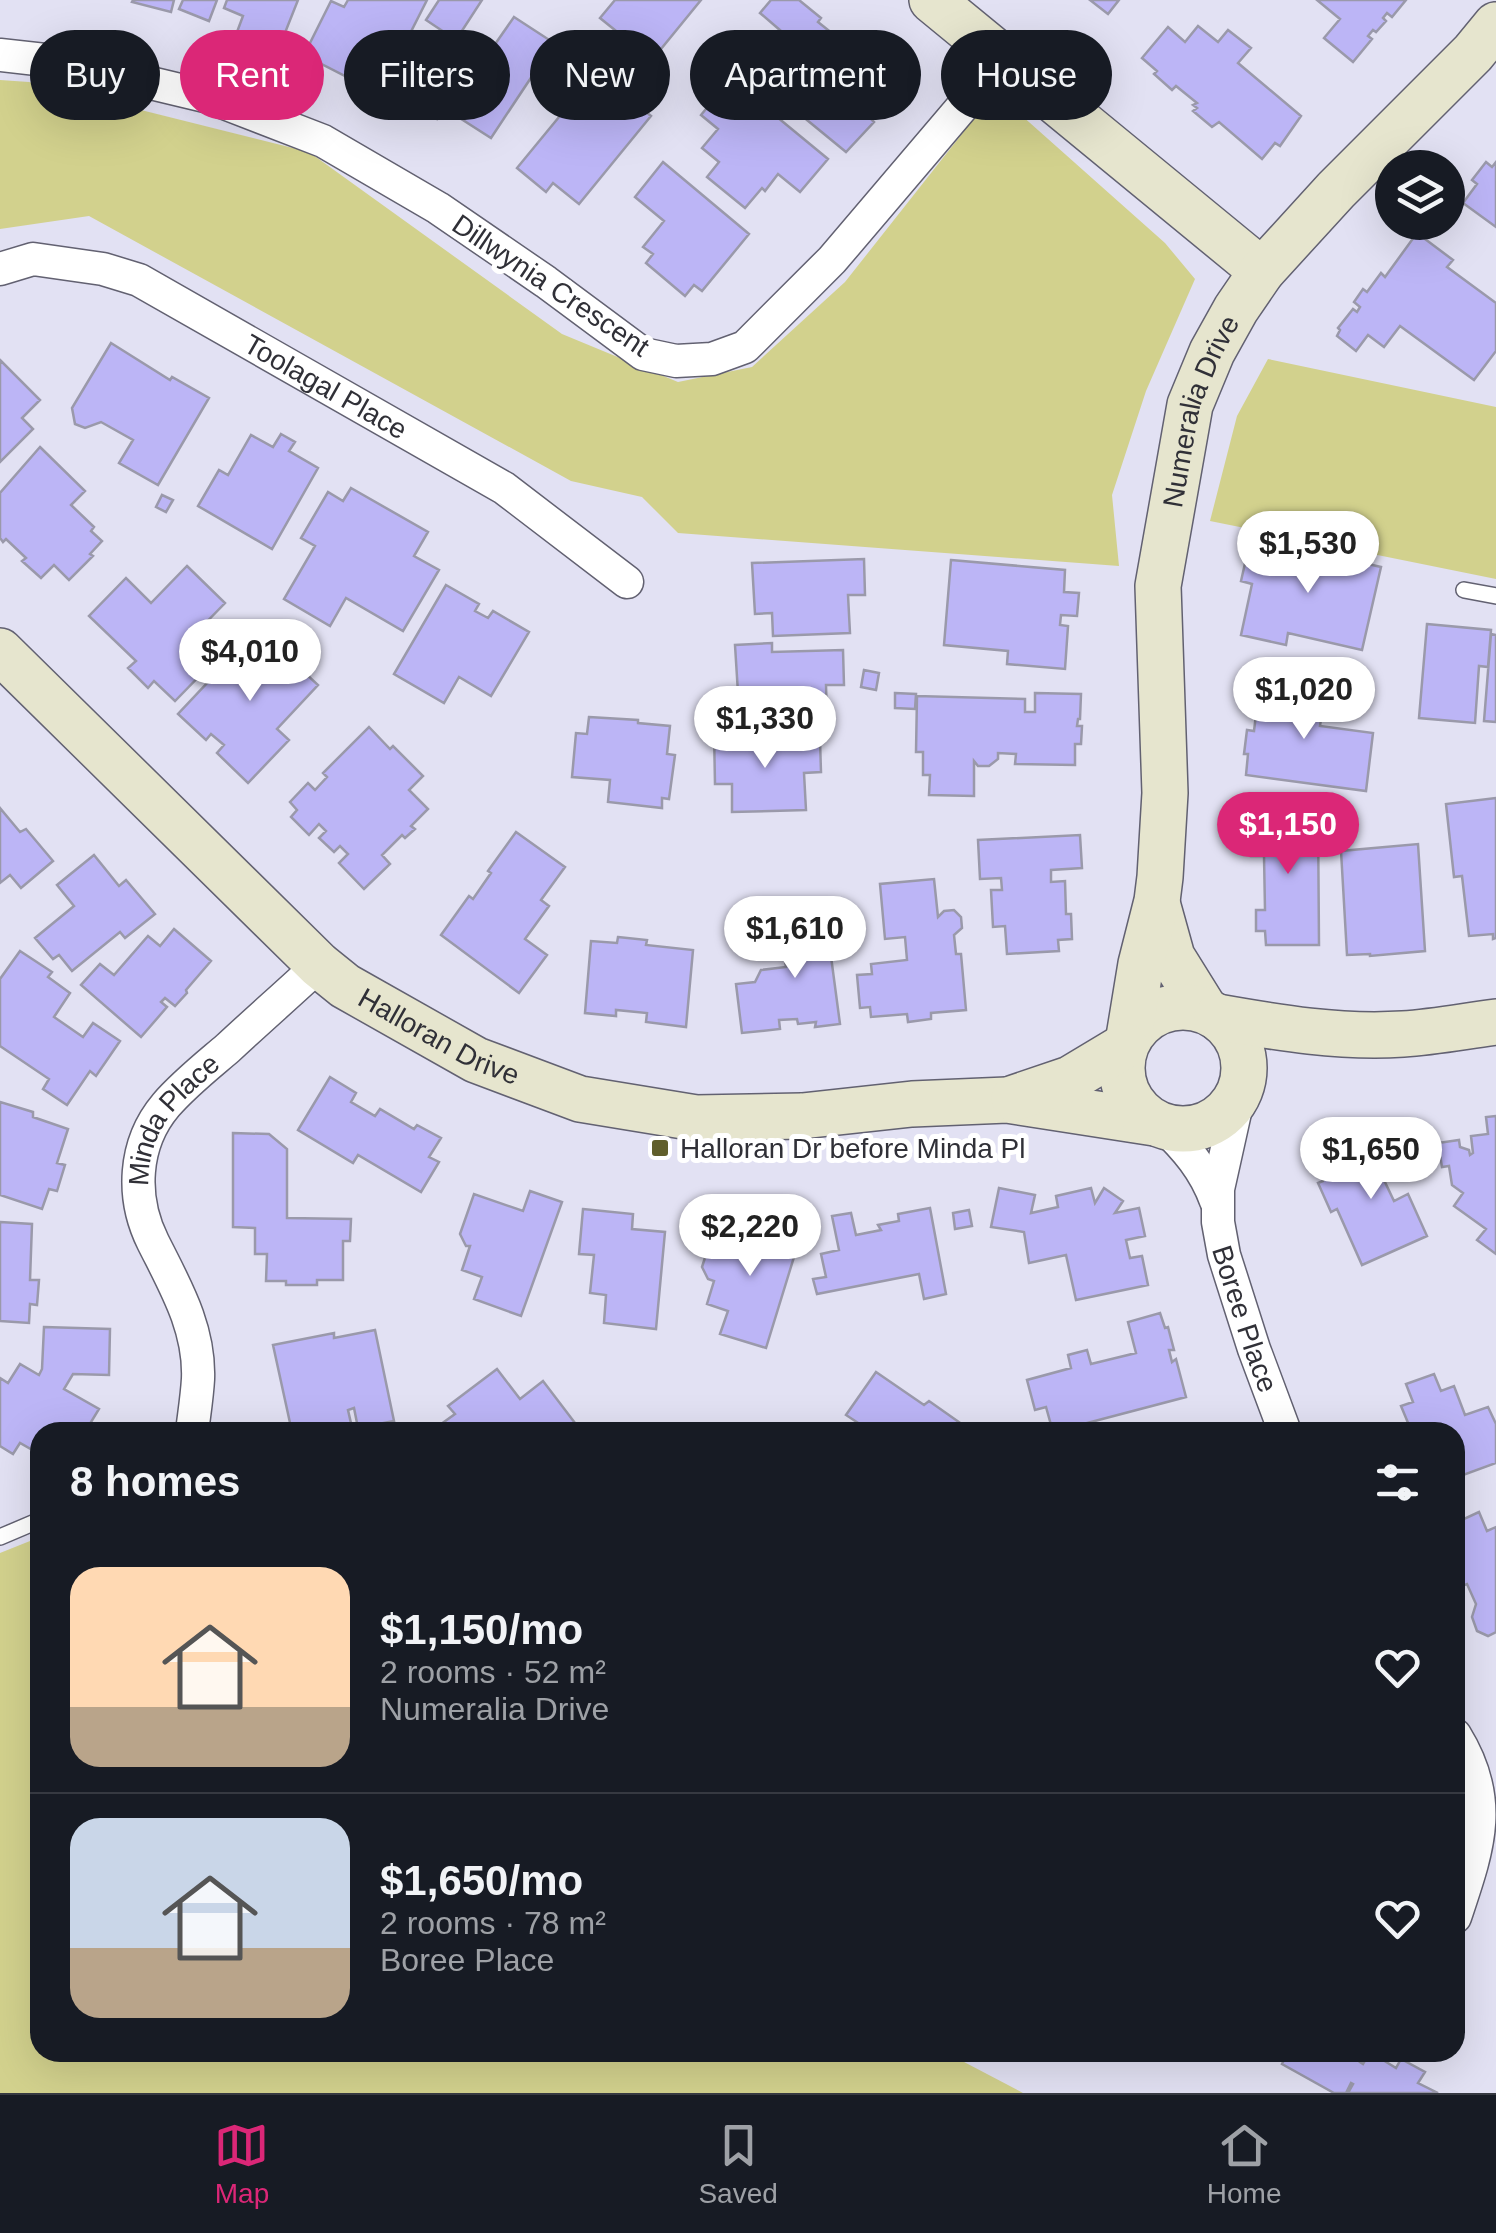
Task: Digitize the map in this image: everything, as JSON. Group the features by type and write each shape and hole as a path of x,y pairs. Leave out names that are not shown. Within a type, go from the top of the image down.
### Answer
{"street":[{"path":"932,0 968,30"},
{"name":"Numeralia Drive","path":"1127,1042 1157,900 1165,792 1158,586 1190,405 1212,352 1262,271 1496,25"},
{"name":"Dillwynia Crescent","path":"0,55 63,62 209,97 323,141 438,208 644,354 676,361 712,359 745,347 832,260 951,120"},
{"path":"1079,120 1262,271"},
{"name":"Toolagal Place","path":"0,269 33,259 103,269 140,280 504,488 627,582"},
{"name":"Halloran Drive","path":"0,652 319,965 345,986 476,1060 580,1099 696,1118 802,1116 912,1104 1007,1100 1159,1124"},
{"name":"Numeralia Drive","path":"1157,900 1172,956 1211,1014"},
{"name":"Minda Place","path":"193,1422 198,1379 196,1347 187,1311 152,1239 140,1203 138,1183 145,1142 152,1124 178,1093 319,965"},
{"path":"1211,1014 1233,1032 1242,1052 1241,1087 1229,1108 1213,1121 1183,1129 1159,1124 1138,1109 1126,1090 1122,1068 1127,1042 1140,1024 1162,1010 1179,1006 1293,1030 1338,1034 1404,1034 1496,1022"},
{"path":"1241,1087 1300,1051 1338,1034"},
{"name":"Halloran Drive","path":"1007,1100 1070,1079 1127,1042"},
{"name":"Boree Place","path":"1216,1202 1241,1087"},
{"name":"Boree Place","path":"1159,1124 1196,1161 1211,1187 1228,1267 1281,1422"},
{"path":"1465,1753 1474,1770 1480,1812 1476,1849 1465,1885"}],"lane":[{"path":"1464,590 1496,596"},
{"path":"0,1538 30,1524"}],"shaded area":[{"path":"0,80 29,82 30,120 160,120 160,115 309,152 562,334 678,382 752,367 845,282 973,120 1027,120 1165,243 1195,279 1146,391 1112,495 1119,566 678,533 642,497 571,481 89,216 0,229"},
{"path":"1268,359 1496,407 1496,579 1210,521 1237,416"},
{"path":"30,1541 30,2062 964,2062 1023,2093 0,2093 0,1553"}],"building":[{"path":"133,0 174,0 171,12"},
{"path":"183,0 217,0 209,21 179,9"},
{"path":"227,0 298,0 286,30 238,30 243,16 224,8"},
{"path":"348,0 427,0 412,30 344,30 344,75 324,65 324,30 316,30 331,1 344,7"},
{"path":"439,0 482,0 462,30 441,30 426,20"},
{"path":"615,0 701,0 670,38 670,30 615,30 600,18"},
{"path":"771,0 799,0 821,18 818,22 828,30 780,30 760,13"},
{"path":"1090,0 1119,0 1108,14"},
{"path":"1317,0 1406,0 1392,17 1387,13 1383,18 1386,21 1368,36 1372,39 1353,62 1324,38 1340,19"},
{"path":"514,17 534,30 530,30 530,79 510,109 510,30 505,30"},
{"path":"1198,26 1218,42 1228,30 1251,48 1238,63 1301,116 1280,146 1275,143 1262,159 1219,122 1212,127 1193,111 1197,103 1176,86 1172,90 1142,58 1168,27 1185,42"},
{"path":"463,120 503,120 491,138"},
{"path":"557,120 648,120 579,204 553,183 546,192 517,168"},
{"path":"707,120 781,120 828,159 800,192 778,174 745,208 707,177 719,162 702,148 718,129"},
{"path":"807,120 872,120 846,152"},
{"path":"663,162 749,234 702,291 694,285 685,296 646,263 653,254 643,247 664,221 635,197"},
{"path":"1486,162 1492,167 1496,162 1496,227 1465,204 1477,184 1472,180"},
{"path":"1412,240 1426,240 1453,260 1447,267 1496,303 1496,351 1474,380 1400,326 1384,347 1368,335 1356,351 1337,336 1338,328 1353,309 1357,312 1360,307 1354,302 1363,289 1367,292 1381,273 1385,277"},
{"path":"111,343 170,380 172,377 209,398 158,485 119,463 133,440 101,422 85,428 75,424 72,408"},
{"path":"0,360 40,400 22,418 33,429 0,462"},
{"path":"281,434 295,442 289,451 318,468 272,549 198,506 219,470 228,475 251,435 273,447"},
{"path":"40,447 85,491 71,505 94,527 91,531 102,541 69,580 54,565 41,578 22,561 26,558 0,538 0,493"},
{"path":"351,488 428,532 414,556 439,570 403,631 346,598 330,626 284,599 315,546 301,538 328,492 343,501"},
{"path":"162,495 173,500 166,512 156,507"},
{"path":"1255,538 1381,567 1362,650 1288,633 1286,645 1241,635 1252,584 1241,581"},
{"path":"864,559 865,595 848,595 850,633 773,636 772,613 755,614 752,563"},
{"path":"951,560 1065,570 1064,592 1079,593 1077,616 1061,615 1060,625 1068,626 1065,669 1007,664 1008,651 944,645"},
{"path":"187,566 225,603 190,639 213,662 175,701 154,681 148,688 128,668 136,661 89,616 126,578 151,603"},
{"path":"446,585 479,604 475,611 488,618 493,611 529,632 491,696 459,677 444,703 394,674"},
{"path":"1427,624 1491,630 1488,667 1479,666 1475,723 1419,718"},
{"path":"258,629 318,685 277,729 289,740 248,783 217,753 224,745 211,734 206,740 178,714"},
{"path":"1491,634 1496,635 1496,722 1484,721"},
{"path":"772,643 772,652 843,650 844,685 826,685 827,722 753,724 751,693 738,693 735,645"},
{"path":"864,670 879,673 876,690 861,687"},
{"path":"1260,682 1325,691 1320,726 1373,733 1366,791 1246,775 1247,730 1254,731"},
{"path":"895,693 916,694 915,709 895,708"},
{"path":"1035,693 1081,694 1077,726 1082,726 1081,744 1075,744 1075,765 1015,764 1016,754 998,753 998,759 989,766 978,766 974,761 974,796 929,795 930,775 923,775 923,752 916,752 917,696 1025,699 1025,712 1035,712"},
{"path":"589,717 670,726 667,754 675,755 669,799 662,798 662,808 608,802 610,780 572,777 576,733 587,734"},
{"path":"369,727 423,776 409,790 428,809 411,826 415,829 405,838 402,835 382,855 390,864 364,889 339,863 348,854 340,846 334,852 319,838 326,831 319,824 309,835 291,817 297,810 290,802 308,783 315,790 327,777 323,773"},
{"path":"750,731 751,743 820,740 821,772 804,773 806,810 732,812 732,784 715,784 714,732"},
{"path":"1496,798 1493,939 1493,934 1469,936 1462,876 1454,877 1446,804"},
{"path":"0,808 20,832 26,829 53,861 21,888 10,875 0,883"},
{"path":"1251,813 1318,813 1319,945 1266,945 1265,931 1256,931 1256,910 1265,910 1264,856 1251,856"},
{"path":"1321,815 1334,815 1334,829 1321,829"},
{"path":"516,832 565,867 541,900 549,906 525,939 547,955 519,993 441,935 469,896 473,899"},
{"path":"1080,835 1082,868 1051,870 1051,882 1065,881 1072,939 1058,940 1059,951 1007,954 1005,926 993,927 991,890 1002,890 1001,878 980,879 978,840"},
{"path":"1418,844 1425,951 1347,955 1341,851"},
{"path":"94,855 119,886 126,880 155,914 125,938 120,932 72,971 59,955 53,959 35,938 74,906 57,885"},
{"path":"934,879 938,917 944,911 954,910 961,917 962,928 954,935 956,954 961,954 966,1010 931,1013 931,1019 908,1022 907,1014 871,1017 870,1007 860,1008 857,975 872,974 871,964 907,960 905,937 885,939 880,884"},
{"path":"824,904 840,1024 815,1027 816,1022 779,1020 780,1029 742,1033 736,984 755,982 761,970 786,967 781,936 802,933 799,907"},
{"path":"174,929 211,961 175,1006 165,998 161,1002 167,1007 141,1037 81,985 100,964 114,975 148,936 160,946"},
{"path":"618,937 647,940 646,945 693,950 686,1027 646,1022 647,1013 585,1013 591,941 617,943"},
{"path":"20,951 52,972 48,977 70,993 54,1017 83,1037 93,1023 120,1041 96,1076 90,1071 67,1105 43,1089 49,1079 0,1046 0,979"},
{"path":"330,1077 356,1093 351,1102 375,1116 380,1109 414,1129 417,1125 441,1138 429,1157 439,1162 421,1192 358,1155 353,1163 298,1130"},
{"path":"0,1102 68,1129 57,1163 65,1165 57,1191 49,1189 42,1209 0,1195"},
{"path":"1496,1116 1496,1254 1477,1240 1486,1229 1454,1206 1463,1193 1452,1185 1449,1166 1442,1167 1438,1143 1459,1140 1460,1147 1469,1150 1470,1155 1471,1136 1488,1134 1486,1117"},
{"path":"233,1133 269,1134 287,1149 287,1218 351,1219 350,1241 343,1241 343,1280 317,1280 317,1285 266,1281 267,1254 255,1254 255,1228 233,1227"},
{"path":"1382,1135 1399,1173 1384,1180 1394,1201 1408,1194 1427,1236 1362,1265 1337,1209 1331,1212 1318,1183 1323,1181 1326,1170 1342,1170 1335,1156"},
{"path":"999,1188 1035,1195 1031,1213 1058,1207 1056,1196 1091,1188 1095,1203 1104,1188 1123,1201 1115,1213 1139,1208 1145,1236 1126,1240 1130,1258 1142,1256 1148,1285 1076,1300 1066,1255 1029,1263 1024,1232 991,1227"},
{"path":"530,1191 562,1202 521,1316 474,1299 482,1277 462,1270 470,1246 466,1246 460,1234 474,1194 523,1211"},
{"path":"930,1208 946,1294 924,1299 919,1274 817,1294 813,1279 826,1277 821,1254 839,1250 832,1216 851,1213 856,1235 899,1221 898,1214"},
{"path":"583,1209 633,1214 632,1229 665,1232 656,1329 604,1323 606,1295 590,1293 594,1255 579,1254"},
{"path":"969,1210 972,1226 955,1229 953,1213"},
{"path":"768,1220 802,1231 766,1348 720,1334 728,1311 707,1304 714,1281 708,1279 702,1267 715,1227 762,1241"},
{"path":"0,1222 32,1224 30,1280 39,1280 37,1305 30,1304 29,1323 0,1321"},
{"path":"1160,1313 1165,1328 1168,1327 1174,1350 1169,1350 1172,1362 1176,1359 1186,1397 1091,1422 1050,1422 1046,1407 1035,1410 1027,1380 1071,1368 1068,1355 1087,1350 1091,1364 1136,1353 1128,1322"},
{"path":"44,1327 110,1329 109,1375 73,1374 64,1389 99,1409 91,1422 30,1422 30,1449 20,1443 13,1454 0,1446 0,1378 8,1383 20,1364 39,1375"},
{"path":"375,1330 394,1421 357,1422 354,1408 348,1410 351,1422 290,1422 273,1345 334,1333 334,1338"},
{"path":"497,1369 520,1399 543,1381 574,1422 444,1422 455,1414 448,1406"},
{"path":"876,1372 924,1405 929,1401 959,1422 857,1422 846,1415"},
{"path":"1434,1374 1441,1391 1454,1386 1465,1415 1488,1407 1496,1424 1496,1463 1465,1474 1465,1422 1408,1422 1401,1406 1413,1402 1406,1384"},
{"path":"1479,1512 1487,1531 1496,1527 1496,1632 1488,1636 1477,1631 1472,1617 1476,1604 1465,1585 1465,1518"},
{"path":"1386,2062 1396,2068 1399,2062 1407,2062 1425,2072 1418,2083 1438,2093 1348,2093 1351,2083 1346,2093 1334,2093 1282,2064"}],"place":[{"name":"Halloran Dr before Minda Pl","path":"660,1148"}]}
